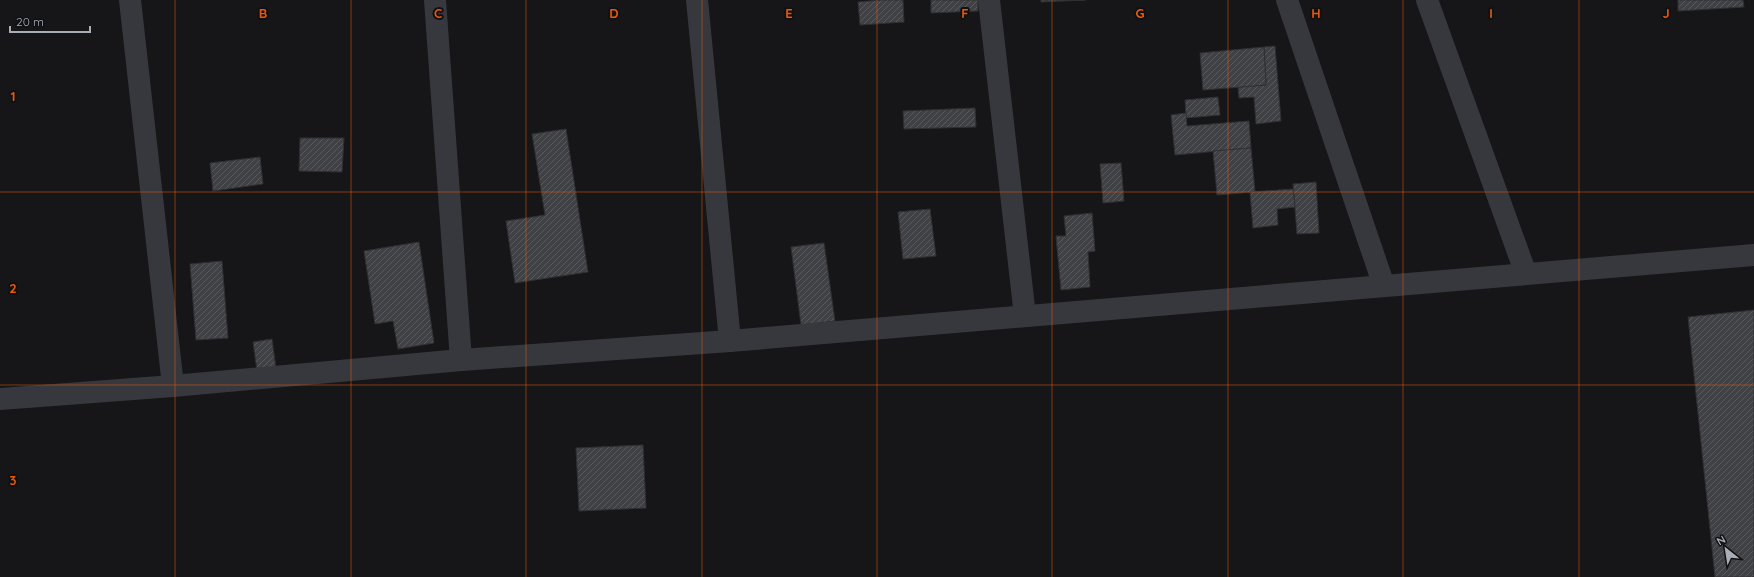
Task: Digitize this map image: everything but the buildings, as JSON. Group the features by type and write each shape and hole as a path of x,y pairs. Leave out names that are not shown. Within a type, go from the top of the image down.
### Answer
{"street":[{"path":"130,0 173,386"},
{"path":"435,0 461,360"},
{"path":"697,0 730,341"},
{"path":"989,0 1025,316"},
{"path":"1287,0 1384,286"},
{"path":"1428,0 1526,274"},
{"path":"0,399 173,386 461,360 730,341 1754,255"}]}
